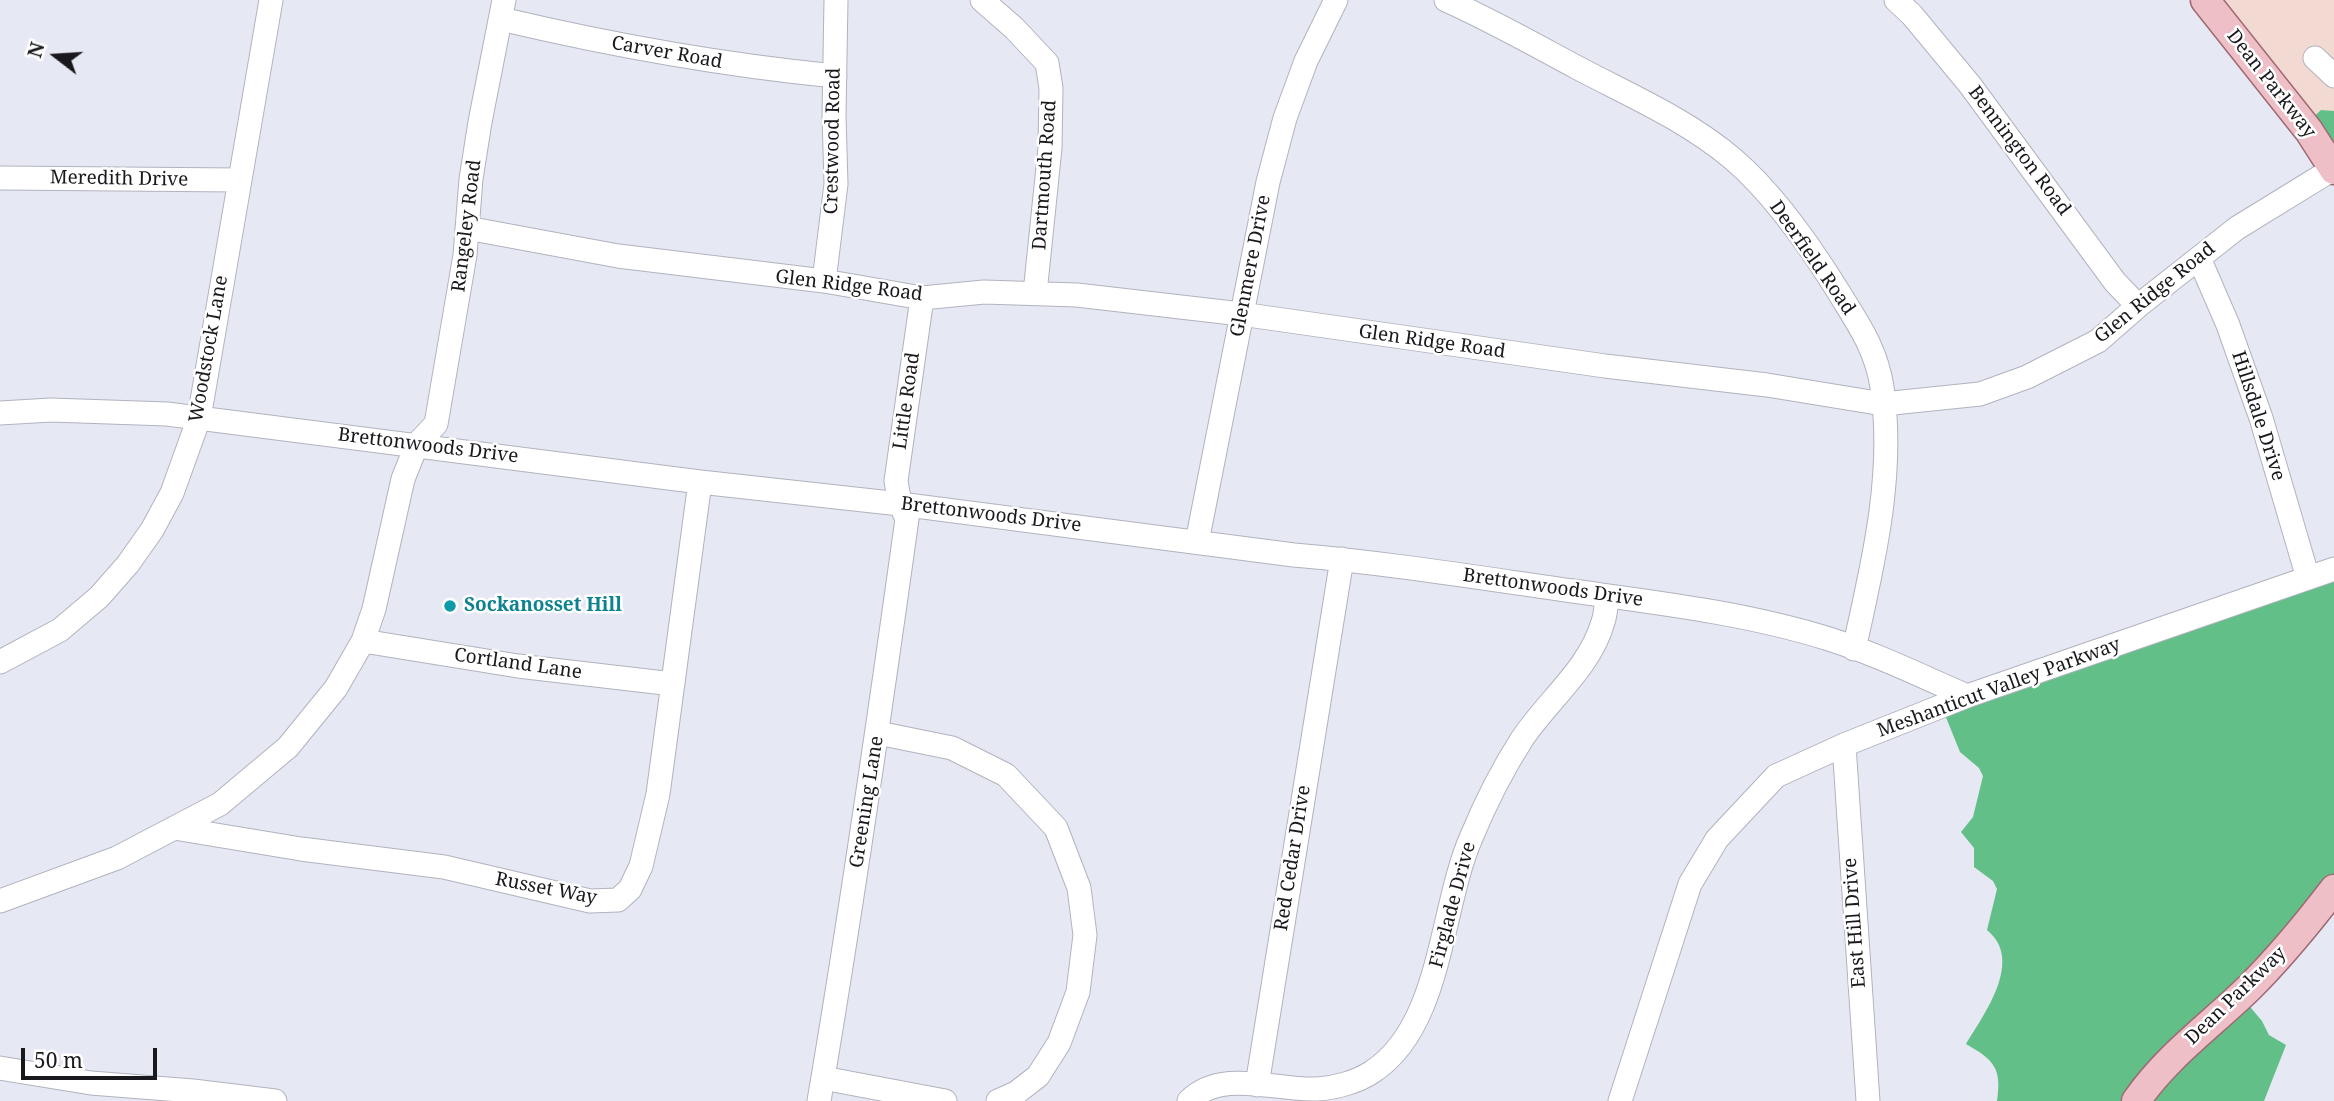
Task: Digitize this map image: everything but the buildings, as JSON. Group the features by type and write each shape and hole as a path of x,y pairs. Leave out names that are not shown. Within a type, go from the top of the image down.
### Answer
{"main road":[{"name":"Dean Parkway","path":"2205,0 2309,131 2334,169"},
{"name":"Dean Parkway","path":"2136,1101 2180,1049 2248,988 2296,938 2334,889"}],"street":[{"name":"Woodstock Lane","path":"0,662 60,630 99,597 128,564 152,530 172,493 199,418 271,0"},
{"name":"Crestwood Road","path":"824,281 836,184 836,0"},
{"name":"Dartmouth Road","path":"982,0 1014,28 1047,63 1051,88 1050,148 1035,293"},
{"name":"Glenmere Drive","path":"1196,542 1268,182 1285,118 1306,61 1336,0"},
{"name":"Deerfield Road","path":"1446,0 1682,122 1734,160 1787,216 1830,278 1871,344 1883,404 1884,493 1871,573 1854,649"},
{"name":"Bennington Road","path":"1896,0 1912,15 1970,85 2115,282 2138,306"},
{"name":"Carver Road","path":"502,10 655,52 773,70 835,76"},
{"name":"Rangeley Road","path":"0,901 117,858 220,804 288,747 336,688 363,641 374,609 403,479 417,444 436,424 452,338 480,122 502,10"},
{"path":"2315,58 2334,76"},
{"name":"Glen Ridge Road","path":"467,228 618,256 824,281 922,298 984,292 1077,295 1241,314 1591,364 1767,385 1883,404 1980,394 2026,377 2098,341 2237,228 2334,169"},
{"name":"Meredith Drive","path":"0,178 239,180"},
{"name":"Hillsdale Drive","path":"2199,258 2228,325 2261,418 2308,578"},
{"name":"Little Road","path":"900,504 896,481 922,298"},
{"name":"Brettonwoods Drive","path":"0,413 77,411 167,414 700,482 1342,559 1606,596 1741,616 1829,639 1967,696"},
{"name":"Russet Way","path":"174,828 301,849 444,867 590,901 618,901 630,889 641,866 658,794 700,482"},
{"name":"Greening Lane","path":"819,1101 878,733 907,519 900,504"},
{"name":"Red Cedar Drive","path":"1257,1085 1342,559"},
{"name":"Meshanticut Valley Parkway","path":"1620,1101 1690,884 1717,839 1776,776 1844,745 1967,696 2334,569"},
{"name":"Firglade Drive","path":"1257,1085 1317,1089 1346,1084 1370,1074 1393,1058 1422,1006 1434,975 1446,916 1465,852 1488,797 1523,737 1567,684 1594,645 1604,621 1606,596"},
{"name":"Cortland Lane","path":"363,641 518,666 673,684"},
{"path":"878,733 952,747 1006,775 1056,828 1079,888 1085,935 1078,992 1059,1043 1038,1076 1016,1093 998,1101"},
{"name":"East Hill Drive","path":"1844,745 1868,1101"},
{"path":"0,1068 91,1083 275,1101"},
{"path":"823,1078 945,1101"},
{"path":"1189,1101 1231,1082 1257,1085"}],"shaded area":[{"path":"2208,0 2334,0 2334,111 2321,110 2306,124"}],"green space":[{"path":"2321,110 2334,111 2334,171 2306,124"},
{"path":"2334,569 2334,886 2240,995 2262,1021 2269,1035 2286,1045 2264,1101 1997,1101 1998,1080 1994,1066 1966,1044 1991,1002 2002,971 2002,956 1997,942 1987,930 1997,889 1993,881 1974,867 1974,848 1961,832 1973,817 1983,776 1979,768 1960,752 1941,705"}],"place":[{"name":"Sockanosset Hill","path":"450,606"}]}
